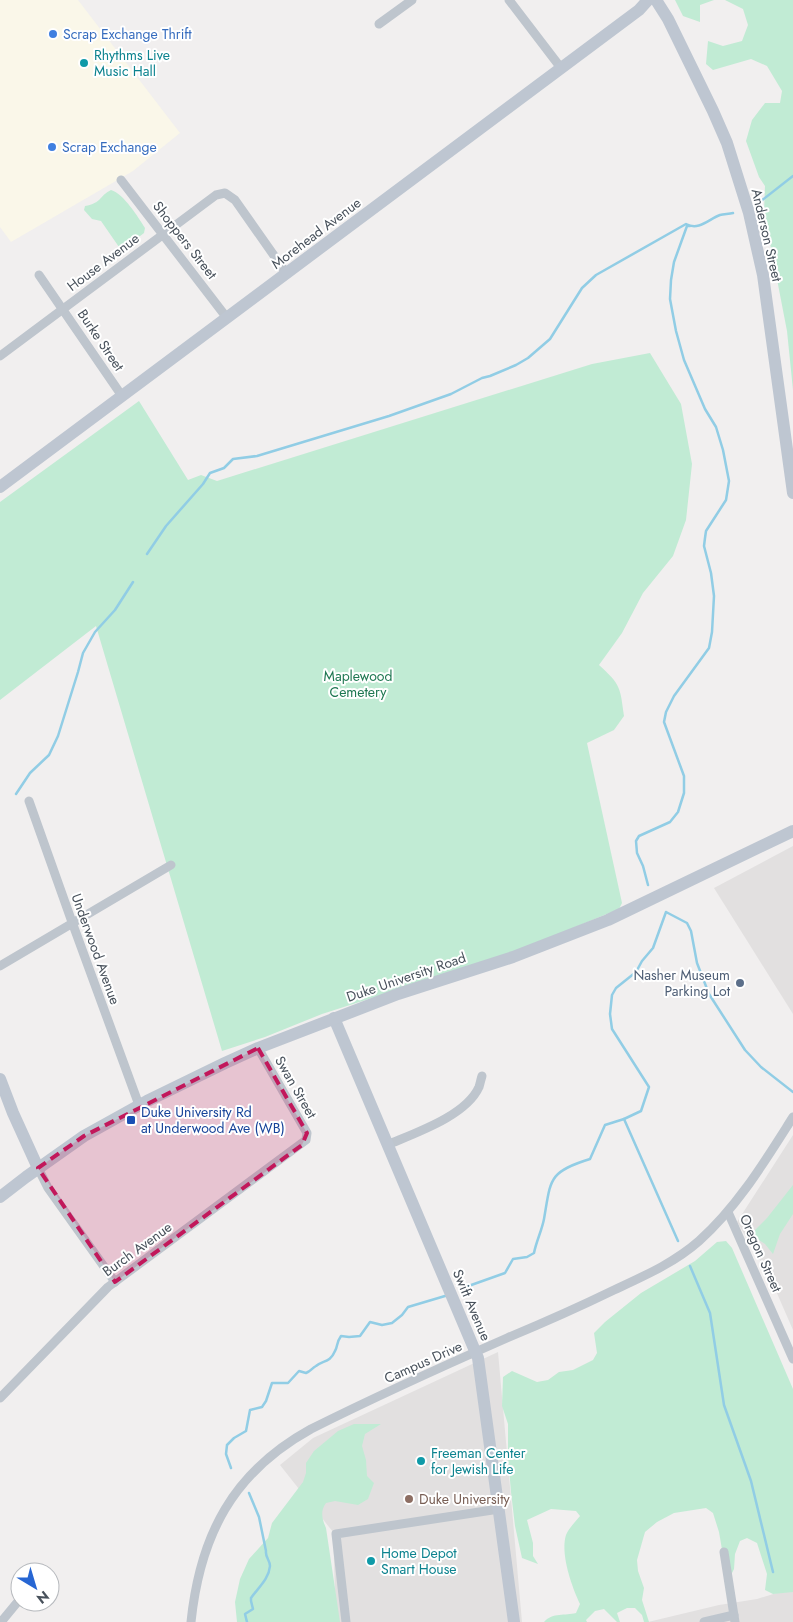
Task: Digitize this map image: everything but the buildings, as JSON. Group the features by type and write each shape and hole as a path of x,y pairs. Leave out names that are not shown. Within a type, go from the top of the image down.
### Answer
{"street":[{"path":"379,24 412,0"},
{"path":"509,0 561,68"},
{"name":"Morehead Avenue","path":"2,482 287,274 639,10 648,0"},
{"name":"Anderson Street","path":"656,0 668,19 713,111 727,144 749,213 763,275 793,493"},
{"name":"Shoppers Street","path":"121,180 227,318"},
{"name":"House Avenue","path":"0,356 216,195 225,193 234,200 287,274"},
{"name":"Burke Street","path":"39,275 122,396"},
{"name":"Underwood Avenue","path":"29,801 139,1105"},
{"name":"Duke University Road","path":"0,1197 84,1136 139,1105 258,1048 398,994 513,957 608,920 793,831"},
{"path":"0,966 172,865"},
{"name":"Swift Avenue","path":"334,1018 476,1353 514,1622"},
{"name":"Swan Street","path":"258,1048 307,1132 306,1140"},
{"path":"387,1145 450,1117 460,1110 479,1088 482,1076"},
{"path":"0,1080 13,1113 48,1188 115,1282"},
{"name":"Campus Drive","path":"191,1622 198,1581 211,1535 234,1496 259,1465 280,1448 311,1428 651,1273 689,1249 728,1212 764,1164 793,1117"},
{"name":"Burch Avenue","path":"0,1398 108,1287 306,1140"},
{"name":"Oregon Street","path":"728,1212 793,1359"},
{"path":"346,1622 336,1534 499,1509"},
{"path":"704,1622 735,1619 724,1552"},
{"path":"1,1622 10,1611"}],"highlighted area":[{"path":"258,1048 307,1133 302,1145 115,1282 38,1168 84,1136"}],"shaded area":[{"path":"0,0 78,0 180,133 133,171 11,242 0,227"},
{"path":"793,846 793,1014 714,888"},
{"path":"793,1135 793,1330 769,1275 737,1222"},
{"name":"Duke University","path":"498,1352 522,1622 336,1622 333,1532 280,1465 313,1438"},
{"path":"793,1588 793,1622 648,1622 719,1605 757,1599"}],"green space":[{"path":"675,0 714,0 700,5 700,22 683,16"},
{"path":"725,0 793,0 793,390 787,331 764,212 765,186 759,177 746,141 752,120 765,103 780,103 782,91 767,66 751,59 713,70 706,64 708,41 723,46 742,41 748,25 743,9"},
{"path":"111,190 126,201 145,228 144,233 123,249 119,247 101,221 92,219 84,210 85,206 95,203"},
{"name":"Maplewood Cemetery","path":"650,353 681,404 692,464 686,520 673,556 643,593 622,633 599,665 616,682 622,699 624,716 614,730 587,743 622,903 619,909 512,953 322,1014 265,1037 222,1051 96,626 0,700 0,502 139,401 188,480 201,475 217,481 592,364"},
{"path":"793,1185 793,1214 780,1234 773,1254 765,1244 754,1237 755,1230"},
{"path":"726,1241 732,1248 793,1389 793,1592 773,1594 765,1590 767,1574 757,1543 747,1538 740,1541 735,1554 734,1569 731,1575 726,1573 719,1532 713,1513 706,1508 674,1513 657,1522 645,1532 637,1560 638,1571 644,1588 642,1600 649,1622 644,1622 642,1615 635,1608 627,1608 617,1613 620,1622 617,1622 604,1609 595,1611 586,1620 587,1622 544,1622 551,1617 576,1613 580,1604 570,1580 565,1543 570,1527 580,1516 576,1511 551,1509 527,1520 533,1543 533,1556 538,1564 522,1558 515,1526 511,1492 508,1424 502,1406 503,1377 512,1371 537,1382 548,1380 559,1372 573,1370 593,1360 597,1353 594,1333 605,1322 641,1293 695,1261 717,1242"},
{"path":"354,1424 381,1424 365,1434 362,1446 366,1460 367,1476 374,1483 368,1499 358,1505 335,1501 326,1503 322,1512 340,1622 237,1622 235,1602 240,1579 249,1559 268,1538 272,1523 303,1482 306,1473 306,1463 314,1451 338,1431"}],"waterway":[{"path":"761,201 793,176"},
{"path":"147,554 166,526 203,484 210,473 224,468 233,459 257,456 389,416 451,394 482,378 516,365 528,358 550,339 582,288 596,275 686,224 691,226 700,225 720,215 733,213"},
{"path":"648,885 637,853 636,841 639,836 670,822 678,812 684,793 684,776 664,722 666,712 674,696 709,648 714,596 711,573 704,546 706,531 726,500 729,481 716,427 705,409 684,360 670,299 674,262 687,226 690,226"},
{"path":"16,794 30,773 49,755 58,736 83,653 95,632 115,610 133,582"},
{"path":"678,1241 624,1119 641,1111 649,1087 612,1029 610,1014 612,995 616,988 636,972 653,948 666,912 687,923 691,931 697,963 709,994 745,1050 761,1067 793,1092"},
{"path":"460,1289 505,1273 513,1259 527,1257 534,1253 543,1223 548,1195 554,1179 566,1168 590,1159 605,1125 624,1119"},
{"path":"690,1266 710,1313 724,1405 751,1481 773,1572"},
{"path":"231,1468 226,1454 227,1445 246,1431 250,1410 262,1407 272,1383 288,1383 299,1371 306,1373 329,1359 333,1355 341,1336 360,1336 370,1322 382,1325 392,1323 408,1307 445,1296"},
{"path":"247,1622 245,1614 253,1609 251,1598 265,1579 270,1566 259,1517 249,1493"}],"place":[{"name":"Scrap Exchange Thrift","path":"53,34"},
{"name":"Rhythms Live Music Hall","path":"84,63"},
{"name":"Scrap Exchange","path":"52,147"},
{"name":"Nasher Museum Parking Lot","path":"740,983"},
{"name":"Duke University Rd at Underwood Ave (WB)","path":"131,1120"},
{"name":"Freeman Center for Jewish Life","path":"421,1461"},
{"name":"Duke University","path":"409,1499"},
{"name":"Home Depot Smart House","path":"371,1561"}]}
